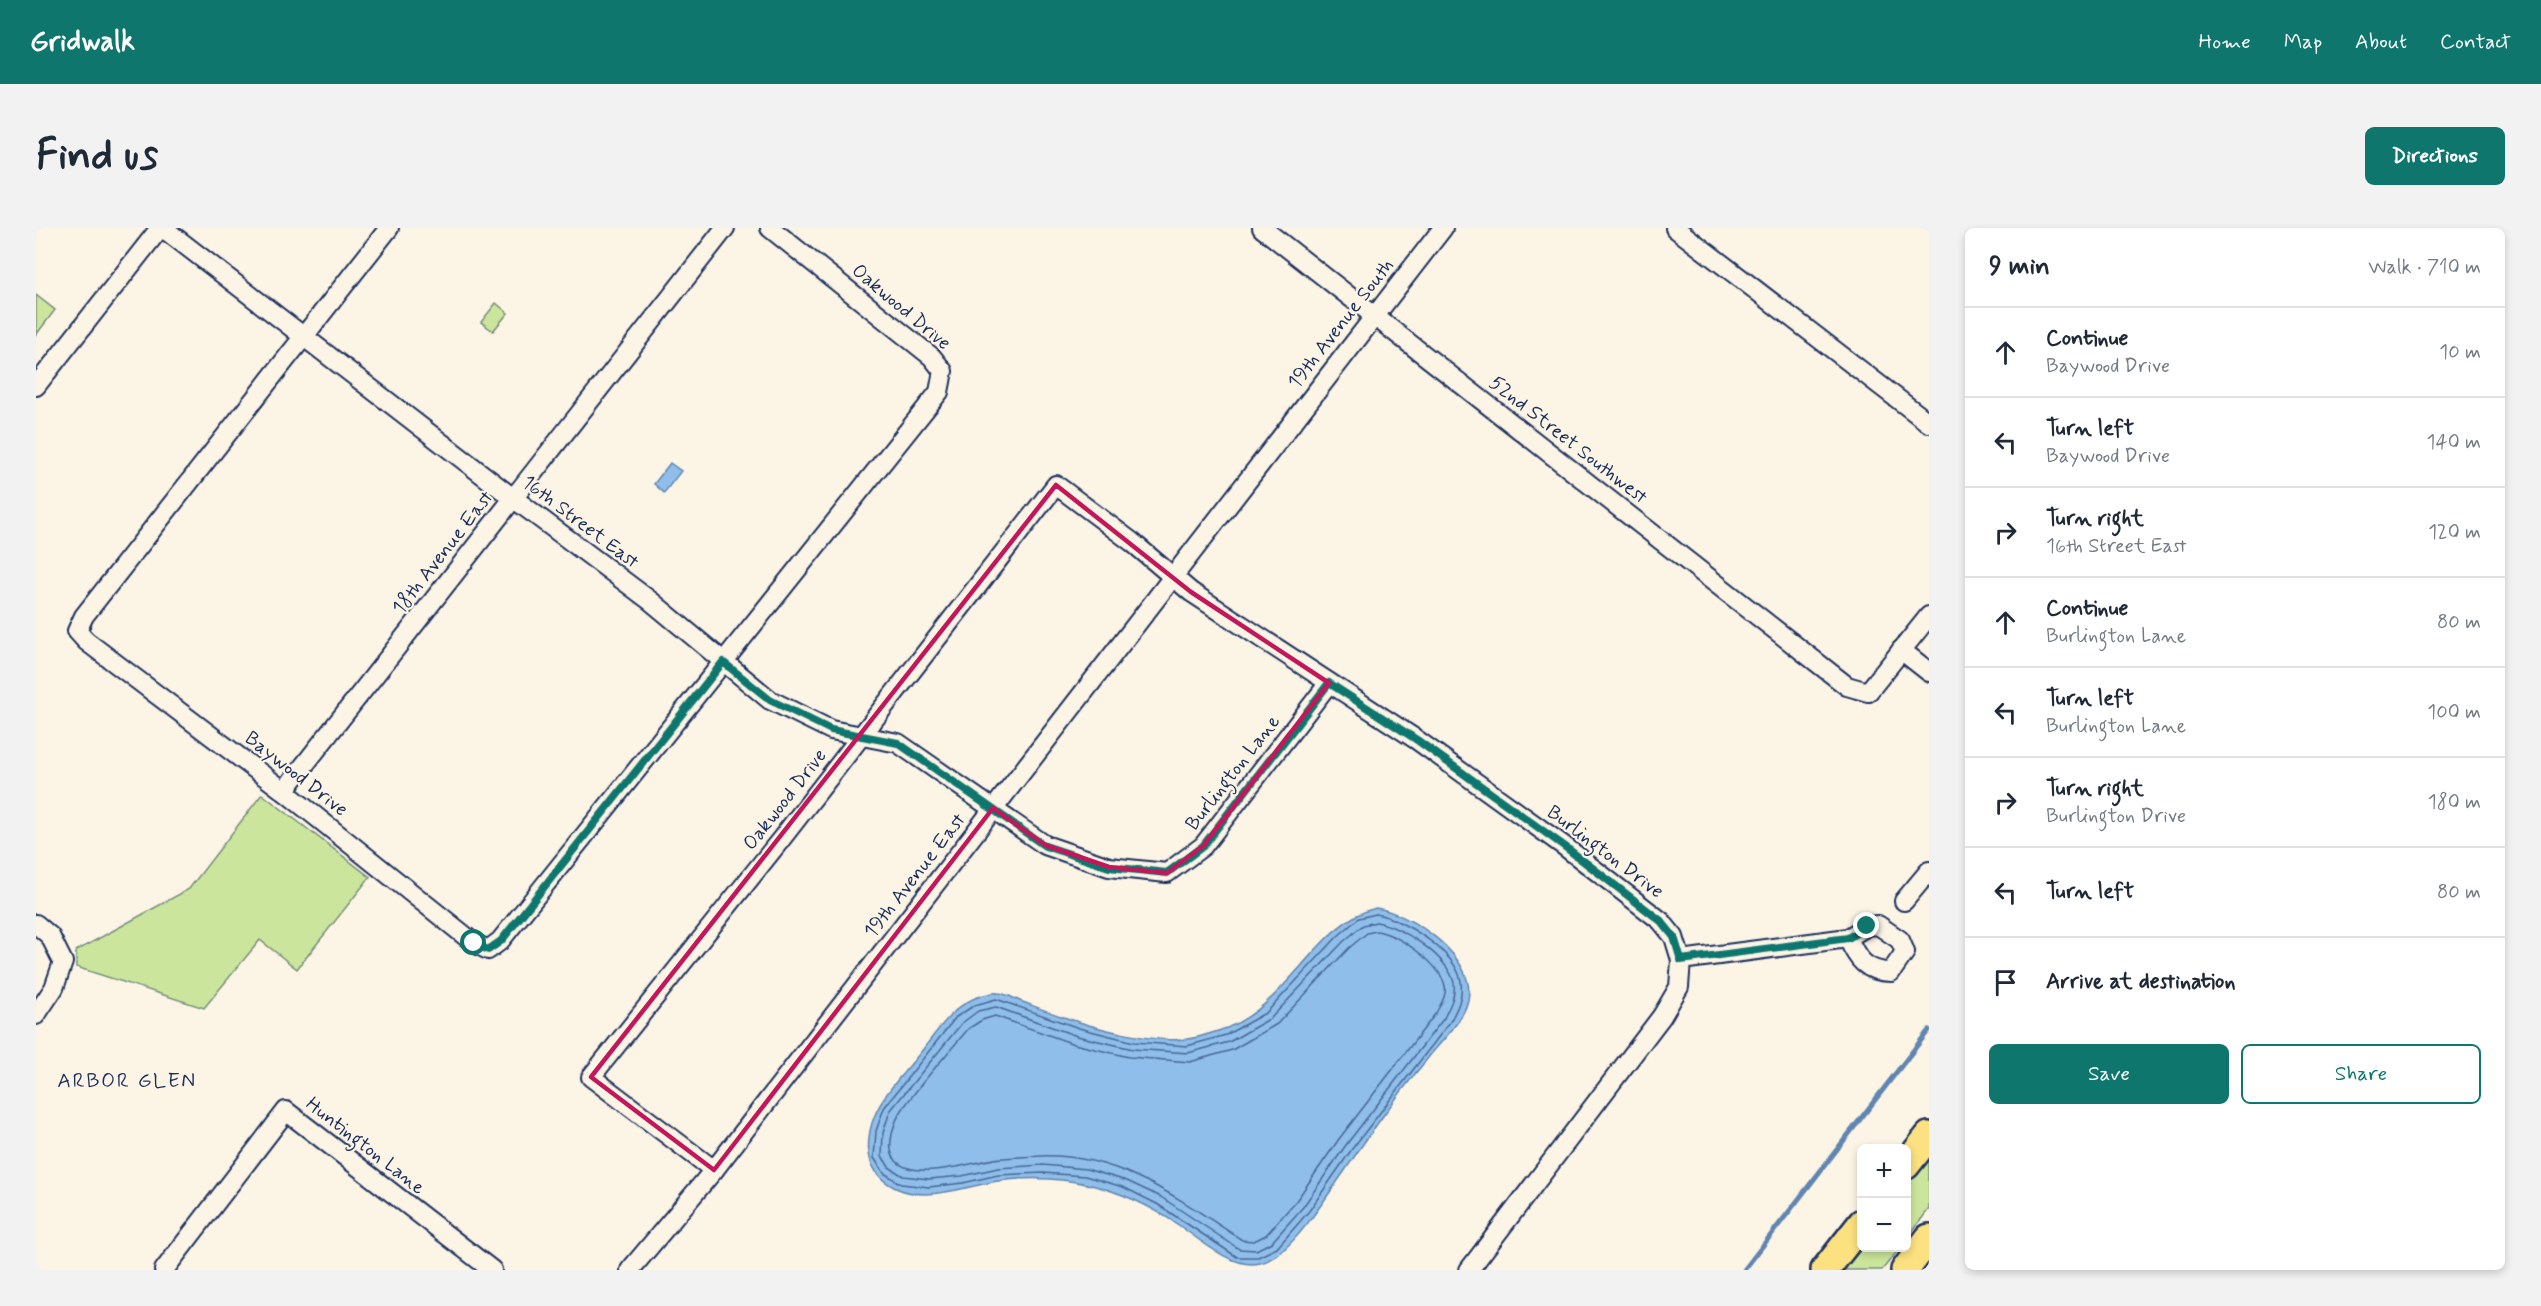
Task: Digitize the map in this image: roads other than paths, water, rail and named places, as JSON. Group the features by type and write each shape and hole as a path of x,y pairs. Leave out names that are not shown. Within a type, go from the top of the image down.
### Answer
{"highway":[{"path":"1911,1159 1929,1136"},
{"path":"1825,1270 1857,1229"},
{"path":"1905,1270 1929,1238"}],"street":[{"name":"16th Street East","path":"162,228 652,602 770,700 831,730 898,743 993,808"},
{"path":"36,386 162,228"},
{"path":"304,338 389,228"},
{"name":"18th Avenue East","path":"284,791 725,228"},
{"name":"Oakwood Drive","path":"723,662 939,392 943,371 932,357 770,228"},
{"name":"52nd Street Southwest","path":"1262,228 1847,686 1868,692 1901,650"},
{"name":"19th Avenue South","path":"1272,446 1443,228"},
{"path":"1675,228 1929,423"},
{"name":"Baywood Drive","path":"304,338 84,616 77,631 86,641 284,791 474,943 488,950 501,941 723,662"},
{"name":"19th Avenue East","path":"630,1270 714,1170 1272,446"},
{"name":"Oakwood Drive","path":"714,1170 591,1077 1056,485 1173,576"},
{"name":"Burlington Drive","path":"1173,576 1191,592 1417,740 1564,846 1661,921 1674,937 1681,960 1679,987 1662,1016 1469,1270"},
{"path":"1929,616 1901,650 1929,672"},
{"name":"Burlington Lane","path":"993,808 1045,846 1109,867 1167,873 1203,846 1329,683"},
{"path":"1904,902 1929,871"},
{"path":"36,924 50,936 63,962 54,988 36,1015"},
{"path":"1681,960 1848,938"},
{"name":"Huntington Lane","path":"164,1270 286,1111 492,1270"}],"water":[{"path":"670,463 681,471 664,493 654,484"},
{"path":"1376,908 1407,919 1439,940 1462,968 1468,984 1468,1000 1457,1024 1395,1100 1306,1225 1290,1244 1268,1260 1250,1264 1228,1258 1156,1211 1135,1200 1092,1185 1047,1179 1023,1179 998,1181 935,1194 910,1193 882,1179 872,1165 869,1149 870,1131 883,1099 945,1022 966,1002 1001,993 1064,1017 1118,1032 1148,1038 1175,1040 1195,1038 1242,1021 1282,987 1336,930 1355,916"}],"waterway":[{"path":"1744,1270 1929,1030"}],"district":[{"name":"ARBOR GLEN","path":"127,1080"}]}
